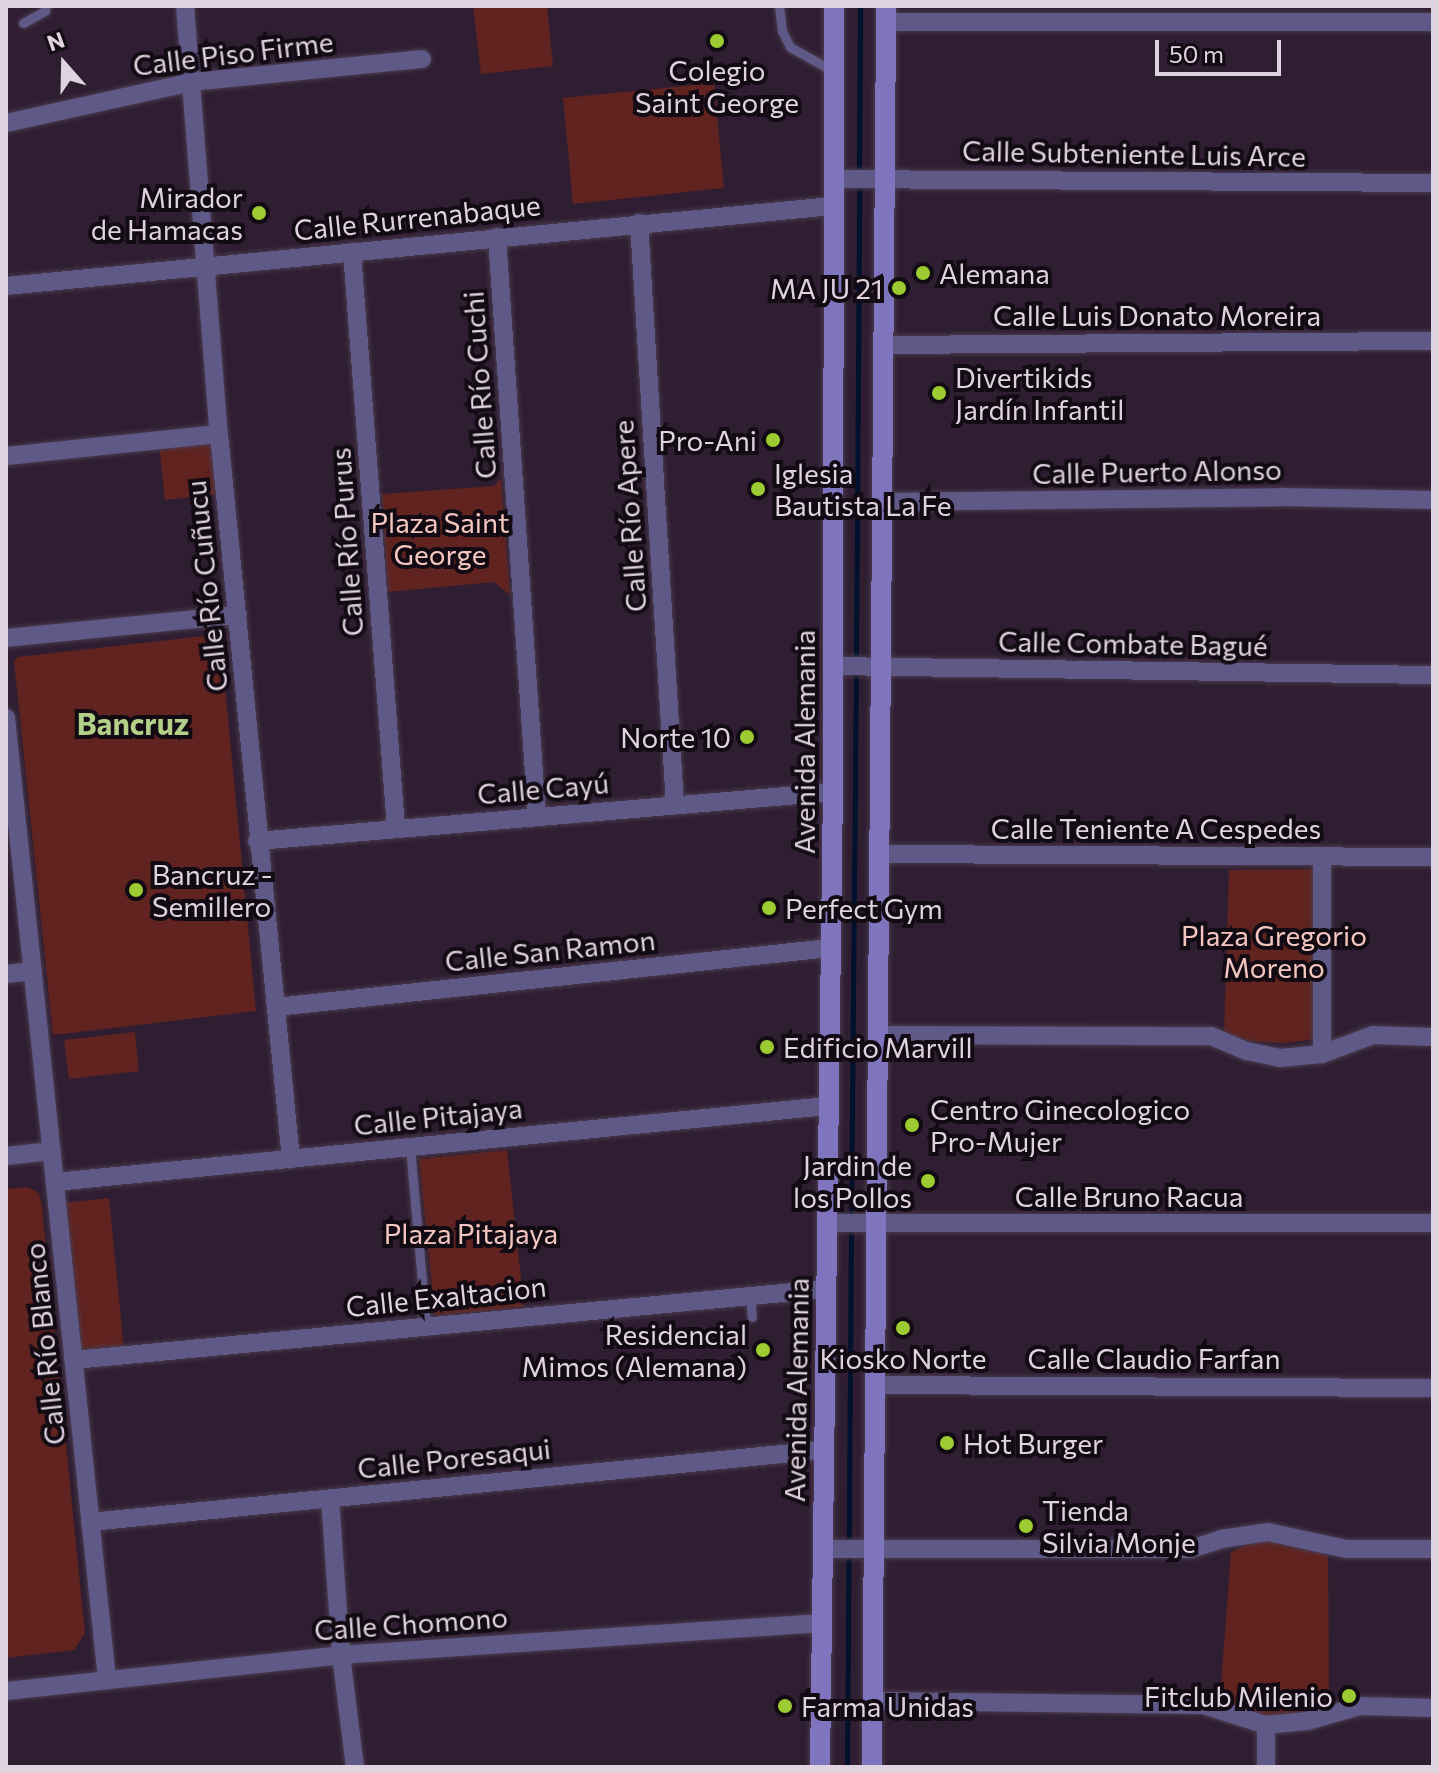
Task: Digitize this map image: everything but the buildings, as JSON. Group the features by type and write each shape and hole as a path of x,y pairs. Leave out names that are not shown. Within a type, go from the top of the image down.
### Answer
{"main road":[{"name":"Avenida Alemania","path":"820,1767 821,1623 829,1550 823,1450 825,1289 831,1223 827,1106 837,666 834,6"},
{"path":"872,1767 873,1701 866,1550 875,1385 867,1224 878,1035 879,854 875,666 883,502 882,178 886,14"}],"street":[{"name":"Calle Río Cuñucu","path":"185,6 219,434 257,841 291,1159"},
{"path":"886,14 1433,22"},
{"name":"Calle Piso Firme","path":"6,123 192,82 422,59"},
{"name":"Calle Subteniente Luis Arce","path":"837,179 1433,183"},
{"name":"Calle Rurrenabaque","path":"6,286 833,206"},
{"name":"Calle Río Apere","path":"639,223 675,805"},
{"name":"Calle Río Cuchi","path":"497,237 537,816"},
{"name":"Calle Río Purus","path":"352,252 396,828"},
{"name":"Calle Luis Donato Moreira","path":"882,345 1433,341"},
{"path":"6,456 219,434"},
{"name":"Calle Puerto Alonso","path":"883,502 1281,497 1433,500"},
{"path":"6,638 238,615"},
{"name":"Calle Combate Bagué","path":"837,666 1433,675"},
{"name":"Calle Río Blanco","path":"6,718 107,1679"},
{"name":"Calle Cayú","path":"257,841 833,792"},
{"name":"Calle Teniente A Cespedes","path":"879,854 1433,857"},
{"path":"1322,856 1322,1054"},
{"name":"Calle San Ramon","path":"276,1007 830,948"},
{"path":"6,974 33,971"},
{"path":"878,1035 1211,1036 1247,1051 1280,1058 1322,1054 1373,1035 1433,1037"},
{"name":"Calle Pitajaya","path":"55,1182 827,1106"},
{"path":"6,1156 52,1151"},
{"name":"Calle Bruno Racua","path":"831,1223 1433,1223"},
{"name":"Calle Exaltacion","path":"74,1360 825,1289"},
{"name":"Calle Claudio Farfan","path":"875,1385 1433,1388"},
{"name":"Calle Poresaqui","path":"90,1522 823,1450"},
{"path":"330,1498 341,1655 355,1767"},
{"path":"829,1550 1191,1549 1221,1539 1268,1532 1346,1549 1433,1549"},
{"name":"Calle Chomono","path":"6,1691 341,1655 821,1623"},
{"path":"873,1701 1203,1705 1266,1725 1307,1721 1360,1706 1433,1708"},
{"path":"1266,1725 1266,1767"}],"lane":[{"path":"23,23 45,11 46,6"},
{"path":"779,6 782,31 790,47 836,73"},
{"path":"410,1147 426,1325"},
{"path":"750,1296 752,1317"}],"green space":[{"path":"473,6 547,6 553,66 481,74"},
{"path":"714,83 724,188 573,204 563,98"},
{"path":"205,440 214,449 219,494 165,500 159,445"},
{"name":"Plaza Saint George","path":"501,478 510,595 494,582 388,592 382,494 494,486"},
{"path":"213,635 221,645 256,1011 53,1035 14,661 18,657"},
{"name":"Plaza Gregorio Moreno","path":"1321,869 1321,1038 1286,1043 1248,1041 1224,1033 1229,870"},
{"path":"135,1032 139,1071 69,1079 64,1040"},
{"name":"Plaza Pitajaya","path":"507,1150 524,1307 435,1316 419,1159"},
{"path":"28,1187 39,1193 42,1206 85,1633 74,1650 6,1658 6,1189"},
{"path":"109,1198 124,1350 78,1355 63,1203"},
{"path":"1277,1539 1328,1553 1329,1691 1326,1703 1318,1711 1280,1719 1248,1713 1220,1698 1231,1552 1257,1540"}],"waterway":[{"path":"859,168 860,6"},
{"path":"856,662 859,189"},
{"path":"851,1218 856,672"},
{"path":"847,1767 851,1228"}],"place":[{"name":"Colegio Saint George","path":"717,41"},
{"name":"Mirador de Hamacas","path":"259,213"},
{"name":"Alemana","path":"923,273"},
{"name":"MA JU 21","path":"899,288"},
{"name":"Divertikids Jardín Infantil","path":"939,393"},
{"name":"Pro-Ani","path":"773,440"},
{"name":"Iglesia Bautista La Fe","path":"758,489"},
{"name":"Norte 10","path":"747,737"},
{"name":"Bancruz - Semillero","path":"136,890"},
{"name":"Perfect Gym","path":"769,908"},
{"name":"Edificio Marvill","path":"767,1047"},
{"name":"Centro Ginecologico Pro-Mujer","path":"912,1125"},
{"name":"Jardin de los Pollos","path":"928,1181"},
{"name":"Kiosko Norte","path":"903,1328"},
{"name":"Residencial Mimos (Alemana)","path":"763,1350"},
{"name":"Hot Burger","path":"947,1443"},
{"name":"Tienda Silvia Monje","path":"1026,1526"},
{"name":"Fitclub Milenio","path":"1349,1696"},
{"name":"Farma Unidas","path":"785,1706"}],"district":[{"name":"Bancruz","path":"133,723"}]}
